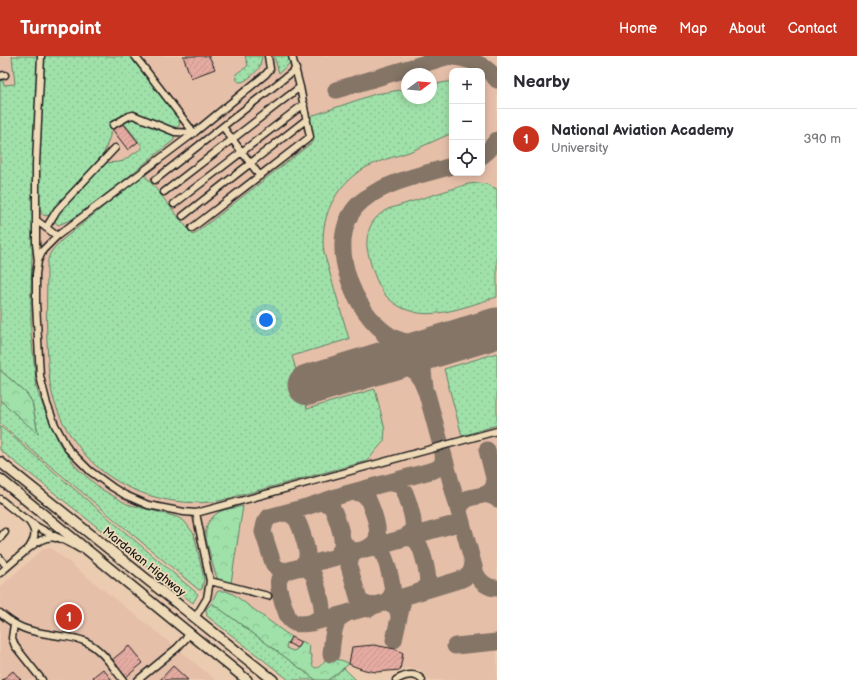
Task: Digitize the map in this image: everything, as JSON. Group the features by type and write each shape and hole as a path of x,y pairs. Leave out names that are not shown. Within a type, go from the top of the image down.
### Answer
{"highway":[{"name":"Mardakan Highway","path":"0,462 273,680"},
{"path":"0,479 247,680"}],"street":[{"path":"41,56 36,164 36,244 38,261 36,274 36,303 40,376 54,424 68,449 90,472 125,495 148,505 196,513 497,431"},
{"path":"135,56 194,133"},
{"path":"38,261 43,250 57,236 194,133 266,74 270,69 268,56"},
{"path":"192,228 310,137 304,104 292,56"},
{"path":"155,180 296,69"},
{"path":"164,192 300,87"},
{"path":"174,204 304,104"},
{"path":"113,125 133,114 174,132 194,133"},
{"path":"183,216 307,119"},
{"path":"223,127 260,176"},
{"path":"46,228 57,210 115,148"},
{"path":"36,220 57,236"},
{"path":"0,499 31,525 35,533 34,540 29,548"},
{"path":"195,618 207,598 210,581 196,513"},
{"path":"27,521 45,532 75,545 113,571"},
{"path":"0,538 5,532"},
{"path":"0,573 29,548 40,541 48,538 59,538"},
{"path":"0,558 7,567"},
{"path":"210,581 268,596"},
{"path":"0,613 14,624 24,628 41,633 84,641 95,647 123,680"},
{"path":"14,624 12,638 15,646 42,680"},
{"path":"138,680 177,648 190,634"},
{"path":"396,680 404,676 412,675 419,676 422,680"}],"shaded area":[{"path":"0,56 497,56 497,680 429,680 421,670 408,668 376,672 365,670 349,664 328,680 316,680 207,598 0,423"},
{"path":"44,548 51,548 216,680 0,680 0,587"}],"green space":[{"path":"12,56 38,56 31,289 31,334 37,390 60,445 78,469 101,489 127,504 177,517 185,522 194,534 204,579 202,589 199,590 0,423 0,400 38,433 32,402 27,394 0,370 0,81 3,80 4,85 15,84"},
{"path":"44,56 130,56 179,118 180,122 178,127 169,128 136,112 129,112 119,117 111,124 110,136 104,153 52,214 45,216 41,213 38,200"},
{"path":"245,56 262,56 260,66 257,71 248,79 239,82 236,74 248,65"},
{"path":"274,56 288,56 290,63 279,73"},
{"path":"449,82 449,134 409,152 380,161 363,169 344,185 337,194 326,216 323,241 324,253 349,339 292,356 307,409 375,389 385,430 384,441 367,461 219,501 202,503 167,500 150,496 117,481 103,472 82,451 71,436 58,412 51,390 47,331 47,264 50,254 56,246 144,174 193,235 314,141 310,120 311,116 375,94 401,90 401,104 437,104 437,84"},
{"path":"130,117 134,117 174,135 174,140 73,219 58,225 55,220 59,211 105,163 123,161 142,148 124,123"},
{"path":"468,184 486,184 497,189 497,297 466,307 431,314 408,310 395,304 383,293 374,274 370,259 367,240 368,232 374,221 379,215 388,209"},
{"path":"497,353 497,425 462,436 444,369"},
{"path":"0,370 27,394 32,402 38,434 0,400"},
{"path":"0,426 198,594 193,603 0,450"},
{"path":"243,506 231,583 217,578 207,542 206,531 209,521 219,512"},
{"path":"218,591 226,591 233,594 291,637 286,646 288,649 293,651 296,650 302,641 310,646 309,654 312,655 312,664 315,668 319,667 325,660 340,660 349,664 328,680 316,680 212,603"},
{"path":"212,603 316,680 289,680 207,616 206,609"},
{"path":"344,668 356,680 328,680"}],"building":[{"path":"183,56 209,56 215,69 191,78"},
{"path":"122,122 138,142 128,150 112,129"},
{"path":"291,637 301,642 297,648 288,643"},
{"path":"374,645 395,649 403,653 400,670 376,672 365,670 349,664 352,647"},
{"path":"129,646 143,663 126,677 112,660"},
{"path":"173,666 188,680 160,680"},
{"path":"103,669 112,680 95,680 93,677"},
{"path":"13,671 21,680 2,680"}],"taxiway":[{"path":"447,56 475,62 487,69 497,80"},
{"path":"336,90 449,56"},
{"path":"485,154 497,140"},
{"path":"434,348 392,337 378,326 365,311 347,274 343,253 344,234 350,216 362,201 371,194 405,179 449,167"},
{"path":"384,334 421,380 427,394 476,574 485,584 490,587 497,588"},
{"path":"425,386 423,369 427,357 434,348"},
{"path":"487,450 495,482 492,490 486,494 497,499"},
{"path":"443,454 442,464 434,470 269,517 265,523 263,532 275,567 286,571 462,522"},
{"path":"390,483 402,487 410,507 413,527 406,537"},
{"path":"355,492 367,497 377,525 376,541 369,547"},
{"path":"459,510 462,503 469,498 497,492"},
{"path":"321,502 330,505 336,516 342,540 340,551"},
{"path":"286,513 294,517 300,526 307,553 307,558 300,567 312,572 321,602 321,615 318,619 311,623"},
{"path":"406,537 417,542 425,563 428,581 426,587 420,592"},
{"path":"342,540 348,548 357,551 351,556 349,566 359,600 365,604 373,606 369,609"},
{"path":"369,547 377,548 383,554 391,579 392,590 391,597 384,603 394,606 399,616"},
{"path":"286,571 282,574 278,583 281,598 290,620 301,624 311,623 373,606 462,579 470,573 473,563"},
{"path":"394,640 402,605"},
{"path":"331,654 335,626 341,617 350,612"},
{"path":"455,646 497,642"}],"runway":[{"path":"308,385 497,328"}],"place":[{"name":"National Aviation Academy","path":"69,617"}]}
